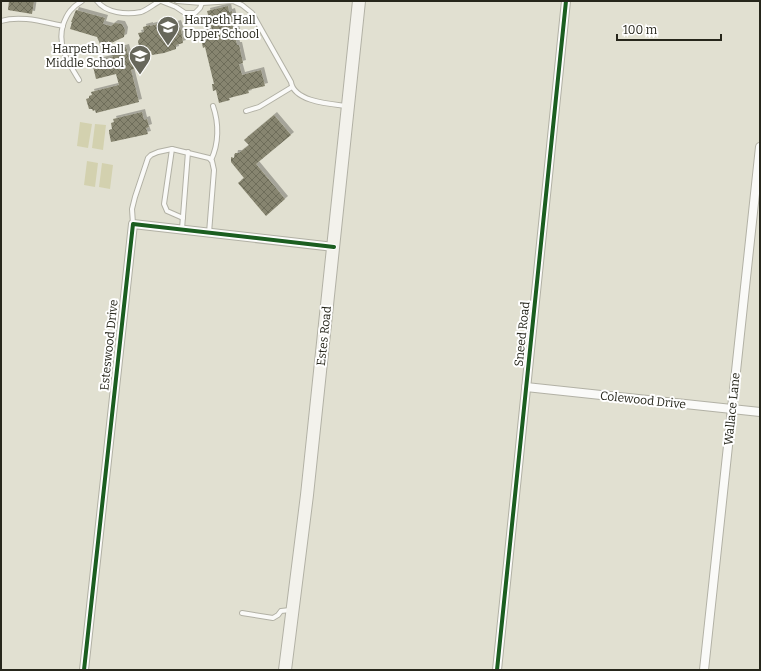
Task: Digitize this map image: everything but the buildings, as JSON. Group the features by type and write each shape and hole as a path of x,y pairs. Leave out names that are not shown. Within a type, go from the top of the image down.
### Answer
{"main road":[{"name":"Estes Road","path":"285,670 334,247 359,1"}],"street":[{"name":"Sneed Road","path":"497,670 566,1"},
{"name":"Wallace Lane","path":"704,670 760,147"},
{"path":"133,224 182,229 209,234 334,247"},
{"name":"Esteswood Drive","path":"84,670 133,224"},
{"name":"Colewood Drive","path":"526,387 760,412"}],"lane":[{"path":"79,80 66,59 62,47 61,32 66,16 73,7 82,1"},
{"path":"97,1 113,12 126,13 141,12 160,1 176,7 185,13 195,14 202,3"},
{"path":"177,1 202,3 233,1 242,5 252,12 291,82 292,87 298,94 315,101 348,106"},
{"path":"1,21 9,19 30,19 63,26"},
{"path":"246,111 259,107 292,87"},
{"path":"211,160 216,151 217,145 216,116 212,106"},
{"path":"133,224 133,204 148,158 158,152 172,149 188,152 209,158 211,160 214,170 209,234"},
{"path":"172,149 164,204 167,211 182,218"},
{"path":"182,229 188,152"},
{"path":"242,613 273,618 281,611 292,610"}],"shaded area":[{"path":"80,122 92,124 88,148 77,146"},
{"path":"95,124 106,125 103,150 92,148"},
{"path":"87,161 98,163 95,187 84,185"},
{"path":"102,163 113,165 110,189 99,187"}],"cycle path":[{"path":"497,670 566,1"},
{"path":"84,670 133,224 334,247"}],"place":[{"name":"Harpeth Hall Upper School","path":"168,46"},
{"name":"Harpeth Hall Middle School","path":"140,76"}]}
